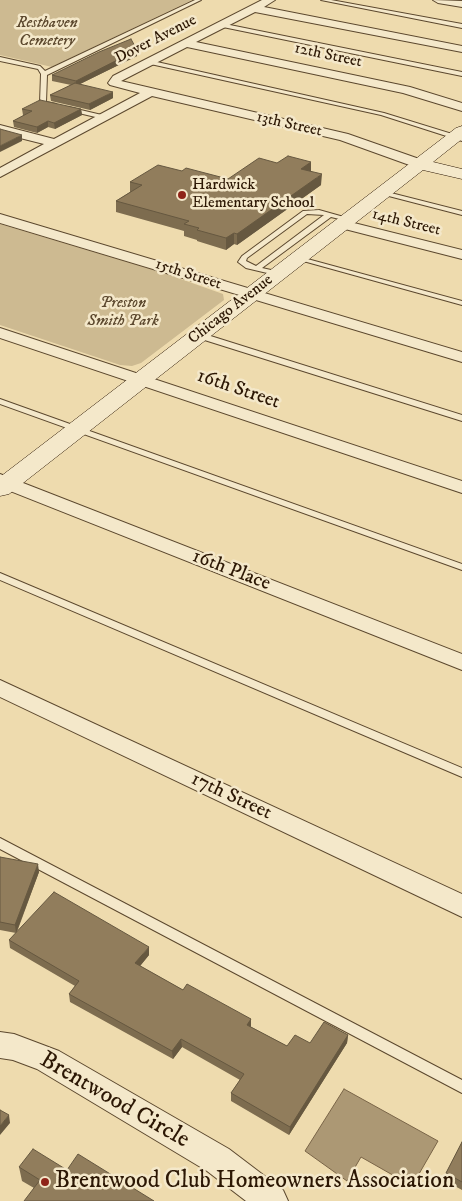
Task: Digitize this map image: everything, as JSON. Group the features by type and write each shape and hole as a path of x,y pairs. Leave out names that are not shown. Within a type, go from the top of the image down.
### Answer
{"street":[{"name":"Dover Avenue","path":"114,83 117,78 270,0"},
{"path":"438,0 462,4"},
{"path":"254,8 462,49"},
{"name":"12th Street","path":"185,43 399,88 462,107"},
{"name":"13th Street","path":"114,83 344,137 404,160 462,174"},
{"path":"1,171 150,92"},
{"path":"0,129 56,143"},
{"name":"Chicago Avenue","path":"2,484 77,429 250,295 267,271 298,258 340,219 382,193 459,136"},
{"name":"15th Street","path":"0,218 162,266 250,295 462,357"},
{"name":"14th Street","path":"340,219 462,255"},
{"name":"16th Street","path":"0,333 462,487"},
{"name":"16th Place","path":"2,484 462,662"},
{"name":"17th Street","path":"0,688 462,906"},
{"name":"Brentwood Circle","path":"0,1045 14,1047 48,1060 218,1160 272,1201"}],"lane":[{"path":"44,74 199,0"},
{"path":"324,0 462,26"},
{"path":"220,25 462,74"},
{"path":"0,59 40,68 44,74 43,102 104,117"},
{"path":"148,62 382,114 459,136"},
{"path":"382,193 462,213"},
{"path":"305,212 319,212 340,219 267,271 242,262 244,257 305,212"},
{"path":"298,258 462,303"},
{"path":"198,335 462,418"},
{"path":"0,401 462,567"},
{"path":"0,576 462,773"},
{"path":"0,843 462,1088"}],"green space":[{"name":"Resthaven Cemetery","path":"0,0 192,0 52,67 0,55"},
{"name":"Preston Smith Park","path":"0,224 161,272 223,294 224,300 141,363 132,366 120,365 0,325"}],"shaded area":[{"path":"344,1089 438,1141 412,1186 361,1157 347,1181 305,1151"}],"building":[{"path":"131,39 137,50 76,81 52,75 99,52"},
{"path":"75,83 113,92 89,104 50,95"},
{"path":"40,100 81,109 54,123 48,121 37,127 13,121 32,111 22,109"},
{"path":"0,129 22,135 0,146"},
{"path":"288,156 311,162 301,169 322,174 237,234 234,233 226,238 197,230 199,228 184,224 189,221 116,201 142,185 130,182 158,165 182,171 186,168 228,179 259,158 277,163"},
{"path":"0,857 38,864 15,925 0,922"},
{"path":"54,892 149,947 135,963 183,990 187,984 251,1019 247,1025 287,1046 295,1035 310,1043 324,1022 348,1035 290,1127 231,1093 244,1074 181,1039 172,1051 69,994 79,981 9,940"},
{"path":"0,1110 9,1115 0,1126"},
{"path":"462,1142 462,1182 446,1173"},
{"path":"33,1149 67,1170 78,1154 154,1201 24,1201 40,1180 19,1167"}],"place":[{"name":"Hardwick Elementary School","path":"182,195"},
{"name":"Brentwood Club Homeowners Association","path":"45,1182"}]}
